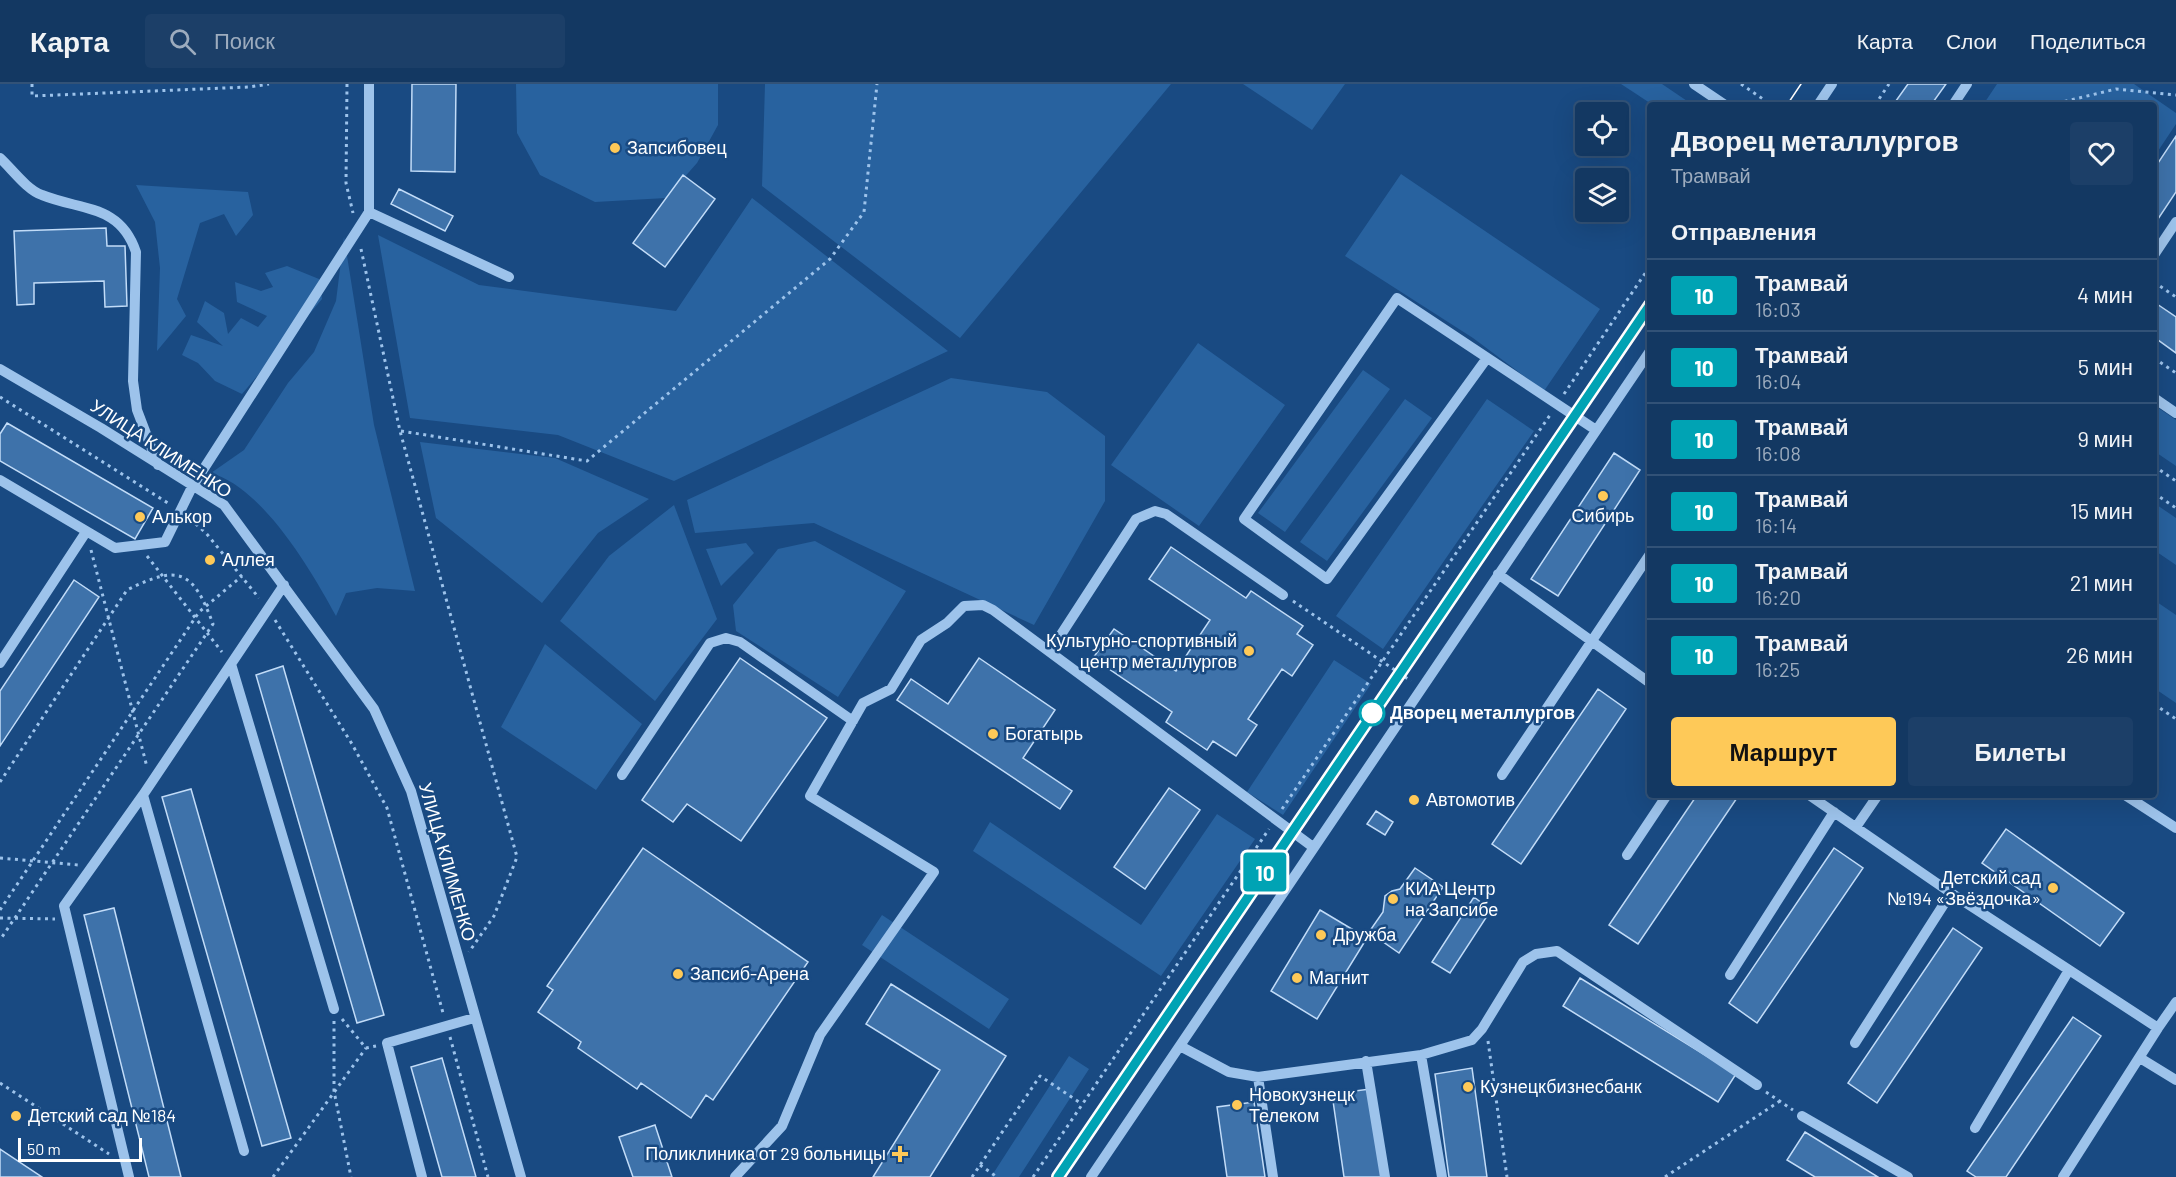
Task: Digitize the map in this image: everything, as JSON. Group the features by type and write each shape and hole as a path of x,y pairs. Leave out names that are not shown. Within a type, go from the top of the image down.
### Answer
{"street":[{"path":"0,480 115,548 165,542 192,487 369,212 369,84"},
{"path":"1694,84 1721,102"},
{"path":"1820,102 1832,84"},
{"path":"1955,102 1967,84"},
{"path":"0,158 39,195 103,212 129,233 136,252 133,381 137,410 158,465"},
{"path":"369,212 509,277"},
{"path":"2157,250 2176,222"},
{"path":"1487,358 1328,579 1244,519 1397,298 1596,430"},
{"path":"1091,1177 1647,355"},
{"name":"УЛИЦА КЛИМЕНКО","path":"0,369 101,428 224,505 284,585 378,719 411,791 521,1177"},
{"path":"2157,400 2176,413"},
{"path":"1051,650 1136,519 1155,511 1166,514 1284,595"},
{"path":"0,663 86,532"},
{"path":"1502,775 1647,558"},
{"path":"1498,574 1647,680"},
{"path":"129,1177 64,906 143,795 284,585"},
{"path":"735,1177 782,1126 820,1035 934,872 810,796 863,703 891,689 921,640 947,622 964,606 983,605 1051,650 1313,847"},
{"path":"622,775 710,643 726,638 740,642 853,721"},
{"path":"231,664 334,1010"},
{"path":"143,795 244,1151"},
{"path":"1627,855 1665,798"},
{"path":"1813,798 1952,893 2158,1028"},
{"path":"1856,827 1876,798"},
{"path":"2130,798 2176,828"},
{"path":"1730,975 1834,812"},
{"path":"1855,1043 1952,893"},
{"path":"1180,1046 1228,1072 1258,1077 1421,1054 1472,1040 1482,1029 1523,962 1536,954 1557,951 1757,1086"},
{"path":"1975,1128 2069,970"},
{"path":"2063,1177 2176,1002"},
{"path":"423,1177 387,1043 474,1018"},
{"path":"1421,1054 1442,1177"},
{"path":"2140,1058 2176,1080"},
{"path":"1366,1061 1385,1177"},
{"path":"1258,1077 1273,1177"},
{"path":"1802,1116 1908,1177"}],"path":[{"path":"32,84 32,96 249,87 268,84"},
{"path":"346,84 346,183 400,431 517,857 494,916 459,966"},
{"path":"400,431 587,461 830,259 864,212 878,84"},
{"path":"1741,84 1763,99 1761,102"},
{"path":"1877,102 1889,84"},
{"path":"2062,102 2116,89 2176,95"},
{"path":"1033,1177 1647,271"},
{"path":"2157,284 2176,297"},
{"path":"2157,360 2176,373"},
{"path":"0,397 180,511 206,533 268,609 352,744 387,808 488,1177"},
{"path":"2157,468 2176,481"},
{"path":"2157,495 2176,508"},
{"path":"86,532 151,783"},
{"path":"138,545 231,664"},
{"path":"0,782 127,590 152,578 172,574 190,580 202,595 213,624 0,940"},
{"path":"0,910 195,618 242,576"},
{"path":"1284,595 1398,673"},
{"path":"2157,706 2176,719"},
{"path":"0,858 92,866"},
{"path":"0,918 67,919"},
{"path":"334,1010 366,1048"},
{"path":"334,1010 334,1091 351,1177"},
{"path":"1482,1029 1488,1042 1507,1177"},
{"path":"273,1177 366,1048 387,1043"},
{"path":"972,1177 1040,1076 1082,1104"},
{"path":"0,1083 126,1165"},
{"path":"1757,1086 1802,1116"},
{"path":"1665,1177 1780,1101"},
{"path":"980,1165 997,1177"}],"shaded area":[{"name":"Запсибовец","path":"516,84 718,84 718,125 697,163 666,198 595,202 540,175 517,133"},
{"path":"765,84 1171,84 960,338 762,186"},
{"path":"1243,84 1345,84 1312,130"},
{"path":"1621,84 1662,84 1689,102 1648,102"},
{"path":"1997,84 2134,84 2176,113 2176,124 2157,152 2157,102 1985,102"},
{"path":"1401,174 1600,309 1544,391 1473,338 1345,256"},
{"path":"136,185 248,192 253,215 236,236 224,214 200,223 177,299 186,316 157,351 160,268 155,222"},
{"path":"752,198 948,351 674,481 558,435 410,418 378,235 479,285 676,311"},
{"path":"344,237 374,425 415,591 377,588 346,593 336,616 299,554 267,513 249,495 211,473 244,450 288,383 314,352 336,301"},
{"path":"287,266 319,279 322,299 242,394 215,381 198,363 182,355 191,335 223,346 197,322 205,301 224,313 228,334 241,318 258,327 267,316 237,302 235,282 261,291 273,287 265,273"},
{"path":"1198,343 1285,405 1199,526 1111,465"},
{"path":"1363,370 1390,389 1285,532 1258,513"},
{"path":"951,378 1047,392 1105,436 1105,501 1034,625 814,523 695,533 687,500"},
{"path":"1405,399 1432,418 1327,561 1300,542"},
{"path":"1487,399 1534,431 1383,649 1336,616"},
{"path":"2157,407 2176,420 2176,466 2157,453"},
{"path":"420,442 555,458 649,499 598,533 542,603 436,518"},
{"path":"674,505 717,619 655,701 560,621 609,556"},
{"path":"2157,505 2176,518 2176,565 2157,552"},
{"path":"815,541 906,591 838,697 736,631 733,605 778,549"},
{"path":"746,543 754,553 721,586 706,549"},
{"path":"2157,602 2176,615 2176,703 2157,690"},
{"path":"545,644 642,724 596,790 501,727"},
{"path":"1334,660 1371,684 1283,815 1247,792"},
{"path":"1217,814 1255,839 1161,976 973,851 990,822 1141,925"},
{"path":"882,915 1009,999 989,1029 862,945"},
{"path":"1069,1056 1089,1069 1019,1177 991,1177"}],"building":[{"path":"412,84 456,84 455,172 411,171"},
{"path":"1908,84 1946,84 1933,102 1895,102"},
{"path":"2176,136 2176,192 2157,220 2157,164"},
{"path":"683,175 715,199 665,267 633,243"},
{"path":"399,189 453,216 445,231 391,204"},
{"path":"106,228 107,246 125,246 127,306 105,307 104,281 34,283 34,304 17,305 14,231"},
{"path":"2157,304 2176,317 2176,353 2157,339"},
{"path":"7,423 153,508 135,539 0,461 0,434"},
{"path":"1614,453 1640,470 1558,596 1531,579"},
{"name":"Культурно-спортивный центр металлургов","path":"1171,547 1246,598 1251,591 1303,626 1297,634 1313,645 1292,676 1282,669 1248,719 1257,725 1236,756 1213,741 1207,750 1166,722 1172,712 1093,658 1114,629 1176,671 1210,620 1149,579"},
{"path":"74,580 99,597 0,746 0,691"},
{"path":"740,658 827,718 741,841 687,804 673,822 642,800"},
{"name":"Богатырь","path":"979,658 1055,710 1023,758 1072,791 1060,809 897,700 911,679 948,704"},
{"path":"283,666 384,1015 357,1023 256,675"},
{"path":"1598,689 1626,709 1521,864 1492,844"},
{"path":"1169,788 1200,810 1145,889 1114,867"},
{"path":"191,789 291,1138 262,1146 162,797"},
{"path":"1695,798 1737,798 1638,944 1609,925"},
{"path":"1376,811 1393,822 1385,835 1367,824"},
{"name":"Детский сад №194 «Звёздочка»","path":"2006,829 2124,913 2100,946 1982,863"},
{"name":"Запсиб-Арена","path":"643,848 808,962 713,1100 706,1095 691,1118 641,1083 637,1089 578,1048 581,1042 538,1012 553,990 547,986"},
{"path":"1834,848 1863,868 1757,1023 1729,1003"},
{"path":"1415,868 1443,887 1399,953 1369,932 1383,912 1385,896 1400,889"},
{"path":"1474,897 1491,910 1450,973 1432,962"},
{"path":"114,908 181,1177 149,1177 84,915"},
{"path":"1320,910 1367,938 1317,1019 1271,991"},
{"path":"1953,928 1982,948 1877,1103 1848,1083"},
{"path":"1580,978 1736,1074 1718,1102 1563,1006"},
{"path":"891,984 1006,1056 930,1177 873,1177 940,1070 866,1024"},
{"path":"2073,1017 2101,1036 2006,1177 1976,1177 1967,1171"},
{"path":"442,1058 476,1177 442,1177 411,1067"},
{"path":"1472,1068 1487,1177 1449,1177 1435,1074"},
{"path":"1370,1089 1382,1177 1344,1177 1332,1094"},
{"path":"1254,1102 1265,1177 1227,1177 1217,1107"},
{"path":"655,1125 672,1177 633,1177 619,1137"},
{"path":"1805,1132 1878,1177 1815,1177 1787,1160"},
{"path":"0,1149 42,1177 0,1177"}],"tram line":[{"path":"1789,102 1801,84"},
{"path":"1058,1177 1647,309"},
{"name":"10","path":"1058,1177 1647,309"}],"place":[{"name":"Запсибовец","path":"615,148"},
{"name":"Сибирь","path":"1603,496"},
{"name":"Алькор","path":"140,517"},
{"name":"Аллея","path":"210,560"},
{"name":"Культурно-спортивный центр металлургов","path":"1249,651"},
{"name":"Дворец металлургов","path":"1372,713"},
{"name":"Богатырь","path":"993,734"},
{"name":"Автомотив","path":"1414,800"},
{"name":"Детский сад №194 «Звёздочка»","path":"2053,888"},
{"name":"КИА Центр на Запсибе","path":"1393,899"},
{"name":"Дружба","path":"1321,935"},
{"name":"Запсиб-Арена","path":"678,974"},
{"name":"Магнит","path":"1297,978"},
{"name":"Кузнецкбизнесбанк","path":"1468,1087"},
{"name":"Новокузнецк Телеком","path":"1237,1105"},
{"name":"Детский сад №184","path":"16,1116"},
{"name":"Поликлиника от 29 больницы","path":"900,1154"}]}
